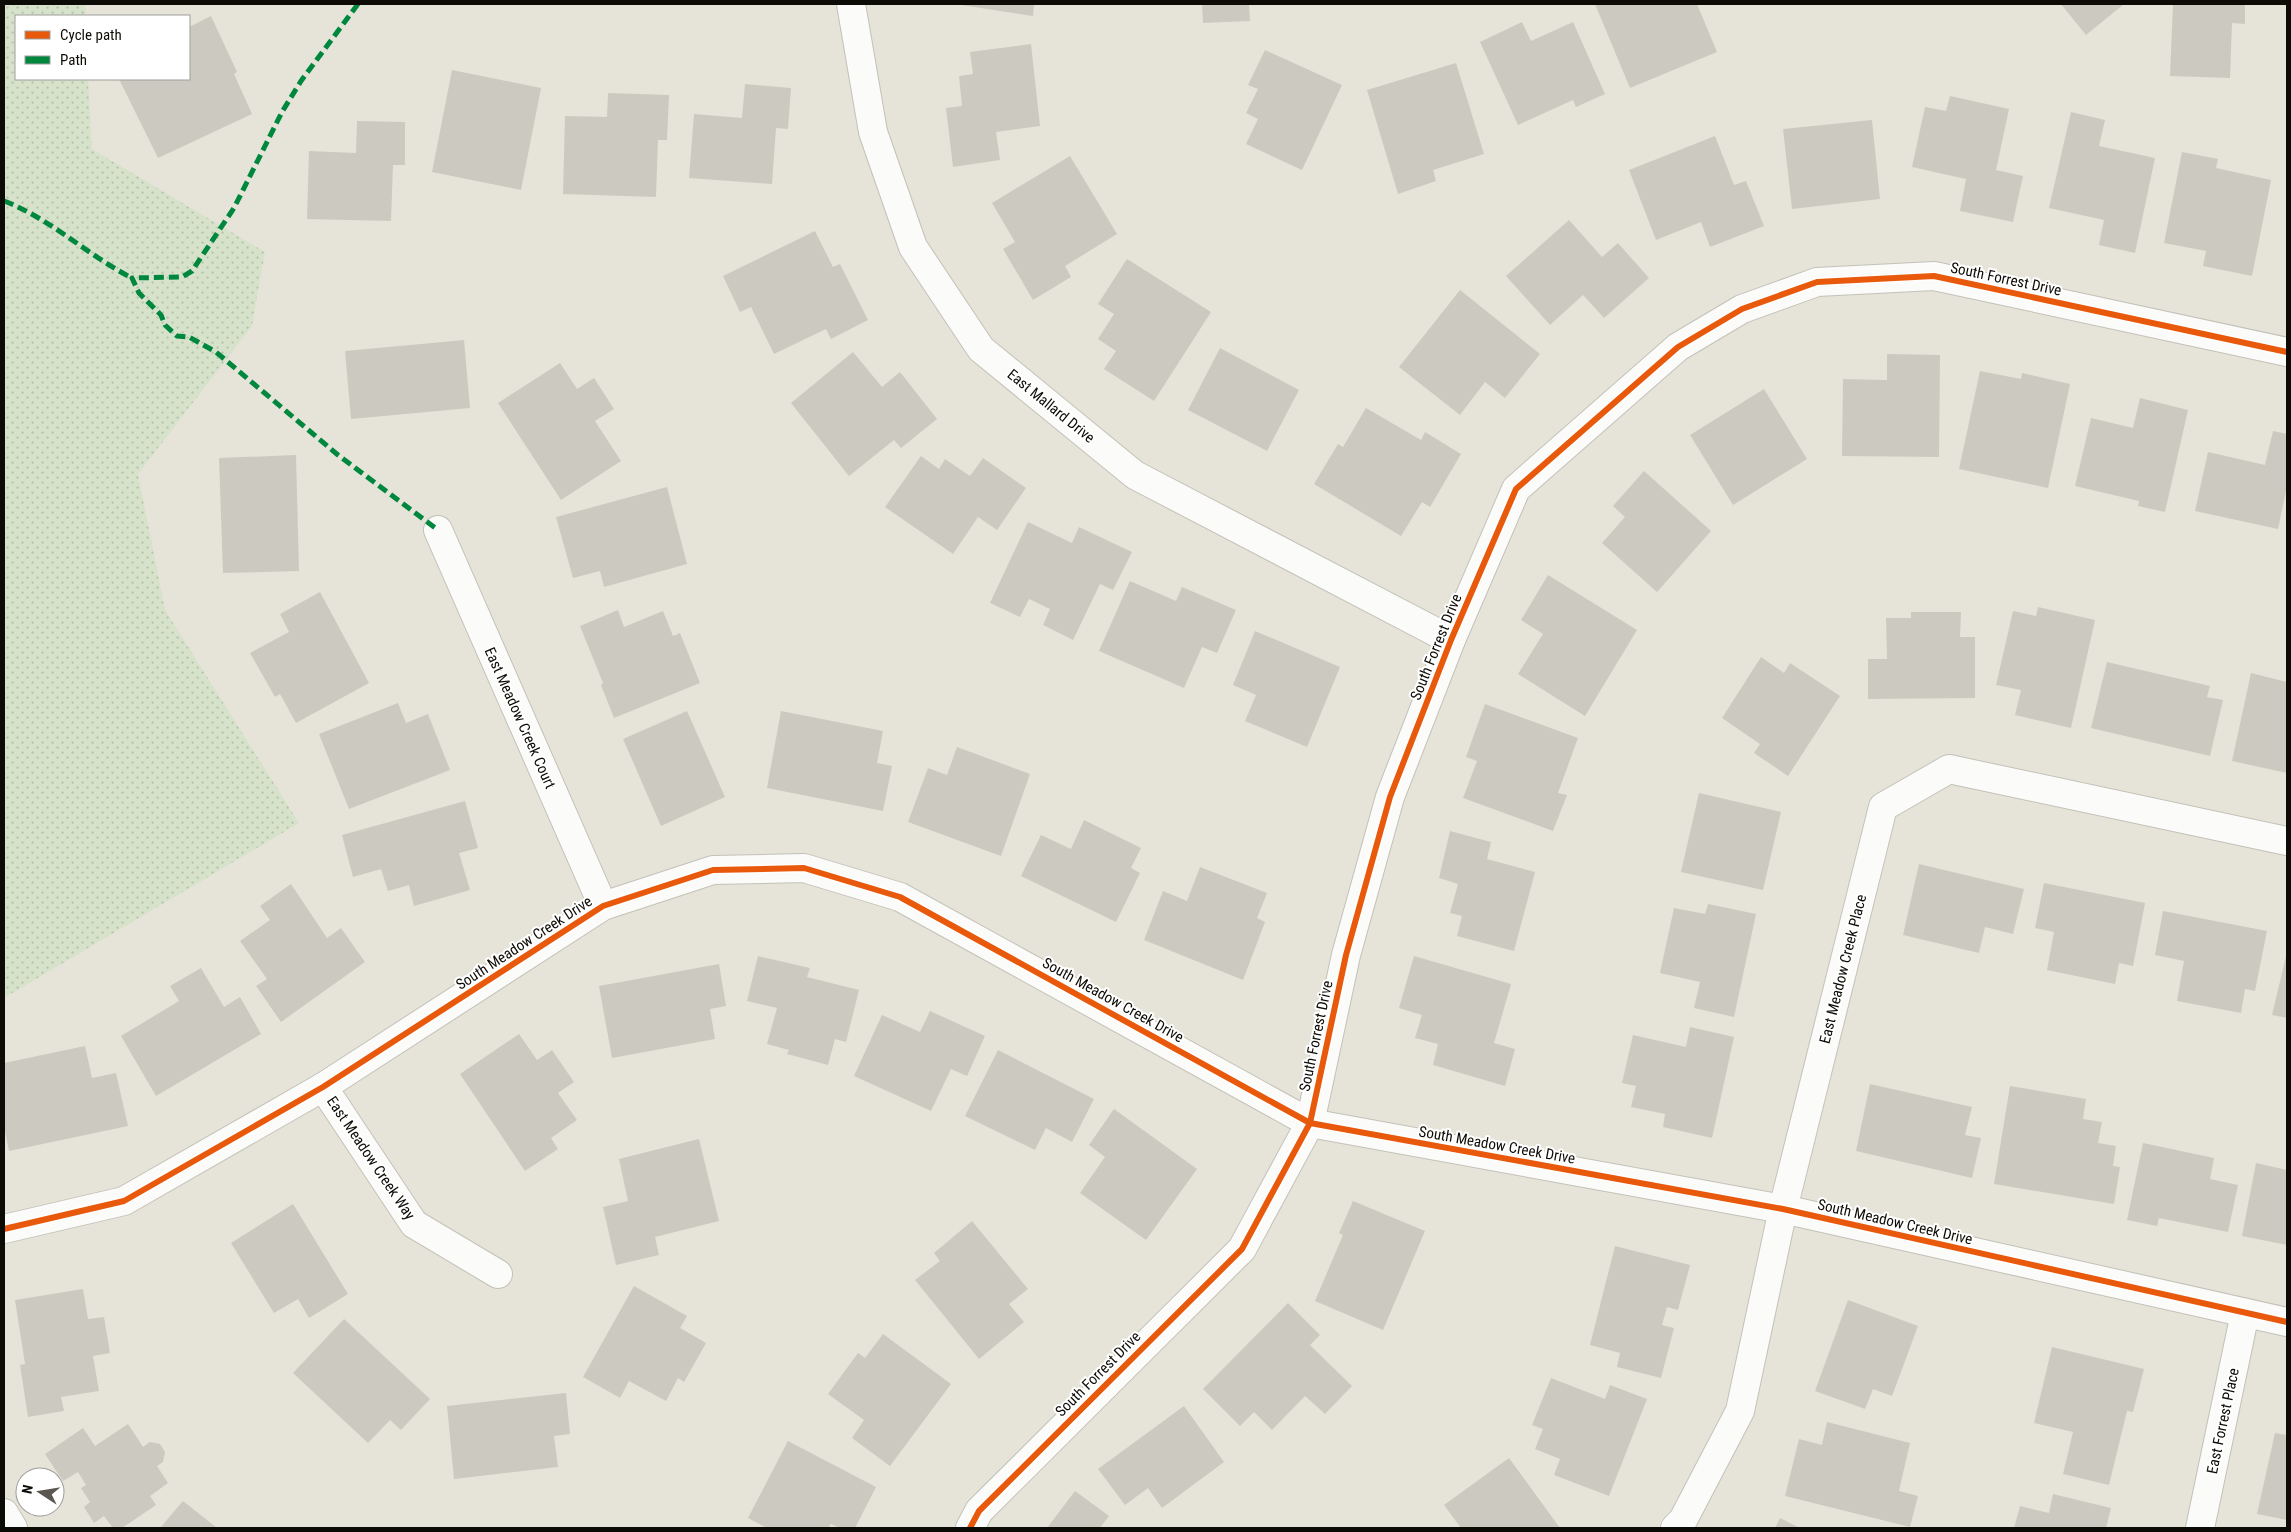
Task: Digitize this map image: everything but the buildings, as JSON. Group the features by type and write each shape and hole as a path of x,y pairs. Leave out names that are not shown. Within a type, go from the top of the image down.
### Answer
{"street":[{"path":"831,4 851,4"},
{"name":"East Mallard Drive","path":"851,4 873,132 913,247 981,349 1135,475 1451,640"},
{"name":"South Forrest Drive","path":"970,1528 979,1511 1242,1249 1310,1123 1346,955 1390,797 1451,640 1516,489 1678,347 1742,309 1817,282 1934,276 2287,352"},
{"name":"East Meadow Creek Court","path":"438,530 603,906"},
{"name":"East Meadow Creek Place","path":"1675,1528 1683,1520 1740,1411 1783,1210 1883,807 1949,769 2287,841"},
{"name":"South Meadow Creek Drive","path":"4,1228 124,1201 323,1087 603,906 713,870 804,868 892,894 909,902 1310,1123 1783,1210 2287,1322"},
{"name":"East Meadow Creek Way","path":"323,1087 414,1224 498,1274"},
{"name":"East Forrest Place","path":"2200,1528 2245,1313"},
{"path":"4,1514 13,1528"}],"green space":[{"path":"4,4 85,4 86,15 15,15 15,80 88,80 92,149 265,252 252,326 138,474 165,610 299,823 4,998"}],"marked path":[{"path":"358,4 301,81 282,112 234,208 192,271 182,277 132,278 139,293 161,315 165,325 177,336 189,337 216,352 338,455 438,530"},
{"path":"4,201 38,217 132,278"}],"cycle path":[{"path":"970,1528 979,1511 1242,1249 1310,1123 1346,955 1390,797 1451,640 1516,489 1678,347 1742,309 1817,282 1934,276 2287,352"},
{"path":"4,1229 124,1201 323,1087 603,906 713,870 804,868 900,897 1310,1123 1783,1209 2287,1322"}]}
